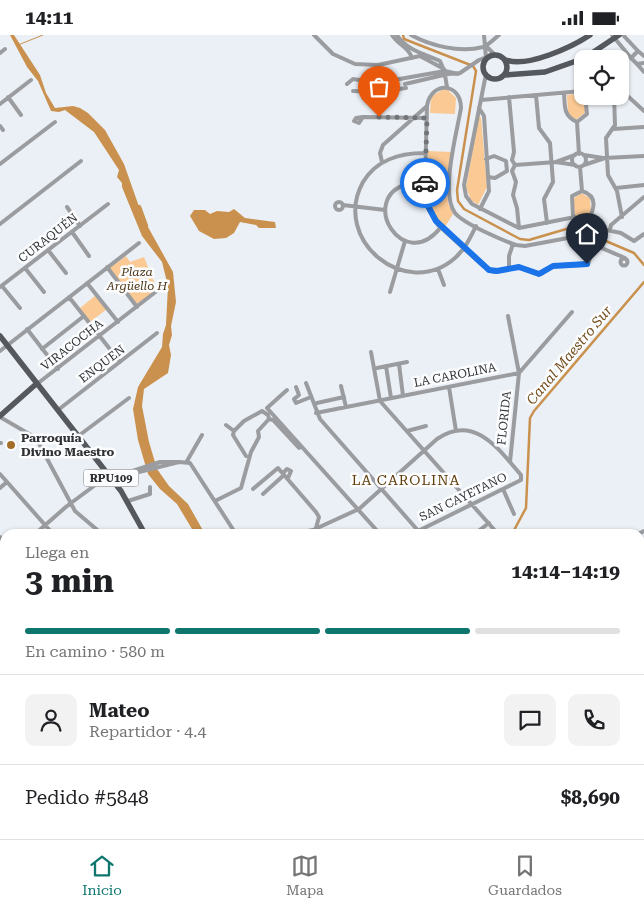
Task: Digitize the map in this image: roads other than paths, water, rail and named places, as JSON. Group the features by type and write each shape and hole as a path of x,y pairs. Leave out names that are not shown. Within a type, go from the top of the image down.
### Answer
{"main road":[{"path":"574,62 545,72 505,75 495,79 486,74 486,57 500,55 506,60 515,61 547,55 563,50 590,35"},
{"path":"596,50 616,36"},
{"path":"505,75 507,69 506,60"},
{"name":"RPU109","path":"0,336 4,347"},
{"name":"RPU109","path":"0,340 58,410 97,466 128,501 141,529"},
{"name":"RPU109","path":"37,384 110,480 140,529"},
{"name":"VIRACOCHA","path":"0,417 37,384"}],"street":[{"path":"314,35 329,51 354,64 378,65 412,57 422,57 443,71 458,74 486,57 484,35"},
{"path":"392,35 397,43 409,50 412,57"},
{"path":"397,35 402,42 440,61 445,87"},
{"path":"411,35 443,47 485,45 498,35"},
{"path":"623,35 642,53 631,58"},
{"path":"616,36 631,58 644,71"},
{"path":"0,52 5,49"},
{"path":"637,64 644,63"},
{"path":"347,84 353,79 377,83 443,71"},
{"path":"353,91 379,92 406,86 443,71"},
{"path":"486,74 464,187 470,202 519,228 573,217 636,241 644,234"},
{"path":"404,79 407,95"},
{"path":"0,104 31,80"},
{"path":"592,244 589,262 586,265 553,266 539,274 519,267 495,272 489,270 441,227 429,210 424,183 427,106 431,94 445,87 456,91 461,105 449,182 449,199 459,217 513,244 525,246 571,236 592,244 625,259"},
{"path":"481,100 574,92"},
{"path":"564,93 566,114 569,119 577,122"},
{"path":"536,95 538,126 550,142 554,162 553,182 544,199 547,223"},
{"path":"8,97 21,115"},
{"path":"509,97 514,151 512,160 515,165"},
{"path":"629,97 644,111"},
{"path":"577,122 587,114 586,105"},
{"path":"614,105 615,121 613,129 606,138 606,158 609,177 616,188 622,217"},
{"path":"382,162 380,151 382,145 427,106"},
{"path":"479,108 484,115 488,177 488,193 480,209"},
{"path":"363,117 427,118"},
{"path":"0,164 55,122"},
{"path":"574,165 573,159 577,155 577,122"},
{"path":"0,126 3,130"},
{"path":"613,129 644,127"},
{"path":"426,153 402,154 382,162 365,179 359,191 355,207 358,229 366,246 378,259 396,269 418,273 438,269 453,260 465,247 476,226"},
{"path":"488,177 495,178 510,171 515,165 554,162 577,155 606,158 644,156"},
{"path":"582,191 582,166 586,161 584,155"},
{"path":"486,159 494,156 506,161 512,160"},
{"path":"554,162 582,166 606,158"},
{"path":"0,225 81,161"},
{"path":"506,161 516,182 513,195 517,208 519,228"},
{"path":"441,227 424,241 405,241 390,230 385,210 390,196 400,186 411,183 449,182"},
{"path":"616,188 644,185"},
{"path":"573,217 572,198 582,191"},
{"path":"582,191 592,197 593,213 587,222"},
{"path":"610,230 611,225 644,197"},
{"name":"CURAQUÉN","path":"0,287 108,204"},
{"path":"343,205 385,210"},
{"path":"66,207 80,225"},
{"path":"48,232 57,243"},
{"path":"72,232 90,255"},
{"path":"390,292 405,241"},
{"path":"4,347 139,243"},
{"path":"509,268 509,256 513,244"},
{"path":"48,250 66,273"},
{"path":"107,267 137,307"},
{"path":"25,268 44,292"},
{"path":"438,269 444,285"},
{"path":"87,283 118,322"},
{"path":"0,287 20,308"},
{"name":"VIRACOCHA","path":"37,384 158,290"},
{"path":"69,297 120,362"},
{"path":"519,373 572,312"},
{"name":"FLORIDA","path":"508,316 519,373 510,462"},
{"path":"42,349 84,317"},
{"path":"27,329 58,369"},
{"name":"ENQUEN","path":"58,410 157,333"},
{"path":"372,352 380,401 494,529"},
{"path":"377,368 407,362"},
{"path":"399,363 403,396"},
{"path":"386,366 391,398"},
{"name":"LA CAROLINA","path":"316,413 519,373"},
{"path":"306,383 316,413 417,529"},
{"path":"341,386 346,407"},
{"path":"296,387 299,395 294,399 296,403 311,397"},
{"path":"449,387 456,431"},
{"path":"287,390 268,408 376,529"},
{"path":"317,403 344,397"},
{"path":"77,437 129,398"},
{"path":"246,456 233,435 234,431 245,420 262,411 266,412 269,419 273,420 299,448"},
{"path":"0,417 36,438 70,504 76,513 96,529"},
{"path":"215,501 241,488 251,452 259,437 258,431 269,419"},
{"path":"226,425 234,431"},
{"path":"407,431 426,426"},
{"path":"318,529 359,509 441,436 456,431 472,432 484,436 510,462"},
{"path":"187,461 202,435"},
{"path":"41,529 70,504 110,480 163,463 187,461 191,464 233,529"},
{"name":"SAN CAYETANO","path":"426,529 521,480 522,477 510,462"},
{"path":"253,489 277,468 318,515 314,529"},
{"path":"0,474 49,529"},
{"path":"263,494 285,475"},
{"path":"0,488 7,482"},
{"path":"128,501 150,493 150,487"},
{"path":"503,489 514,514"},
{"path":"481,529 489,523"}],"waterway":[{"path":"18,45 43,35"},
{"name":"Canal Maestro Sur","path":"403,35 404,39 473,66 476,71 457,190 458,201 464,209 520,239 529,240 573,227 634,253 644,265"},
{"path":"139,207 146,226"},
{"name":"Canal Maestro Sur","path":"515,529 526,508 530,418 644,282"}],"place":[{"name":"Parroquía Divino Maestro","path":"11,445"}],"district":[{"name":"LA CAROLINA","path":"406,480"}],"park label":[{"name":"Plaza Argüello H","path":"137,279"}]}
